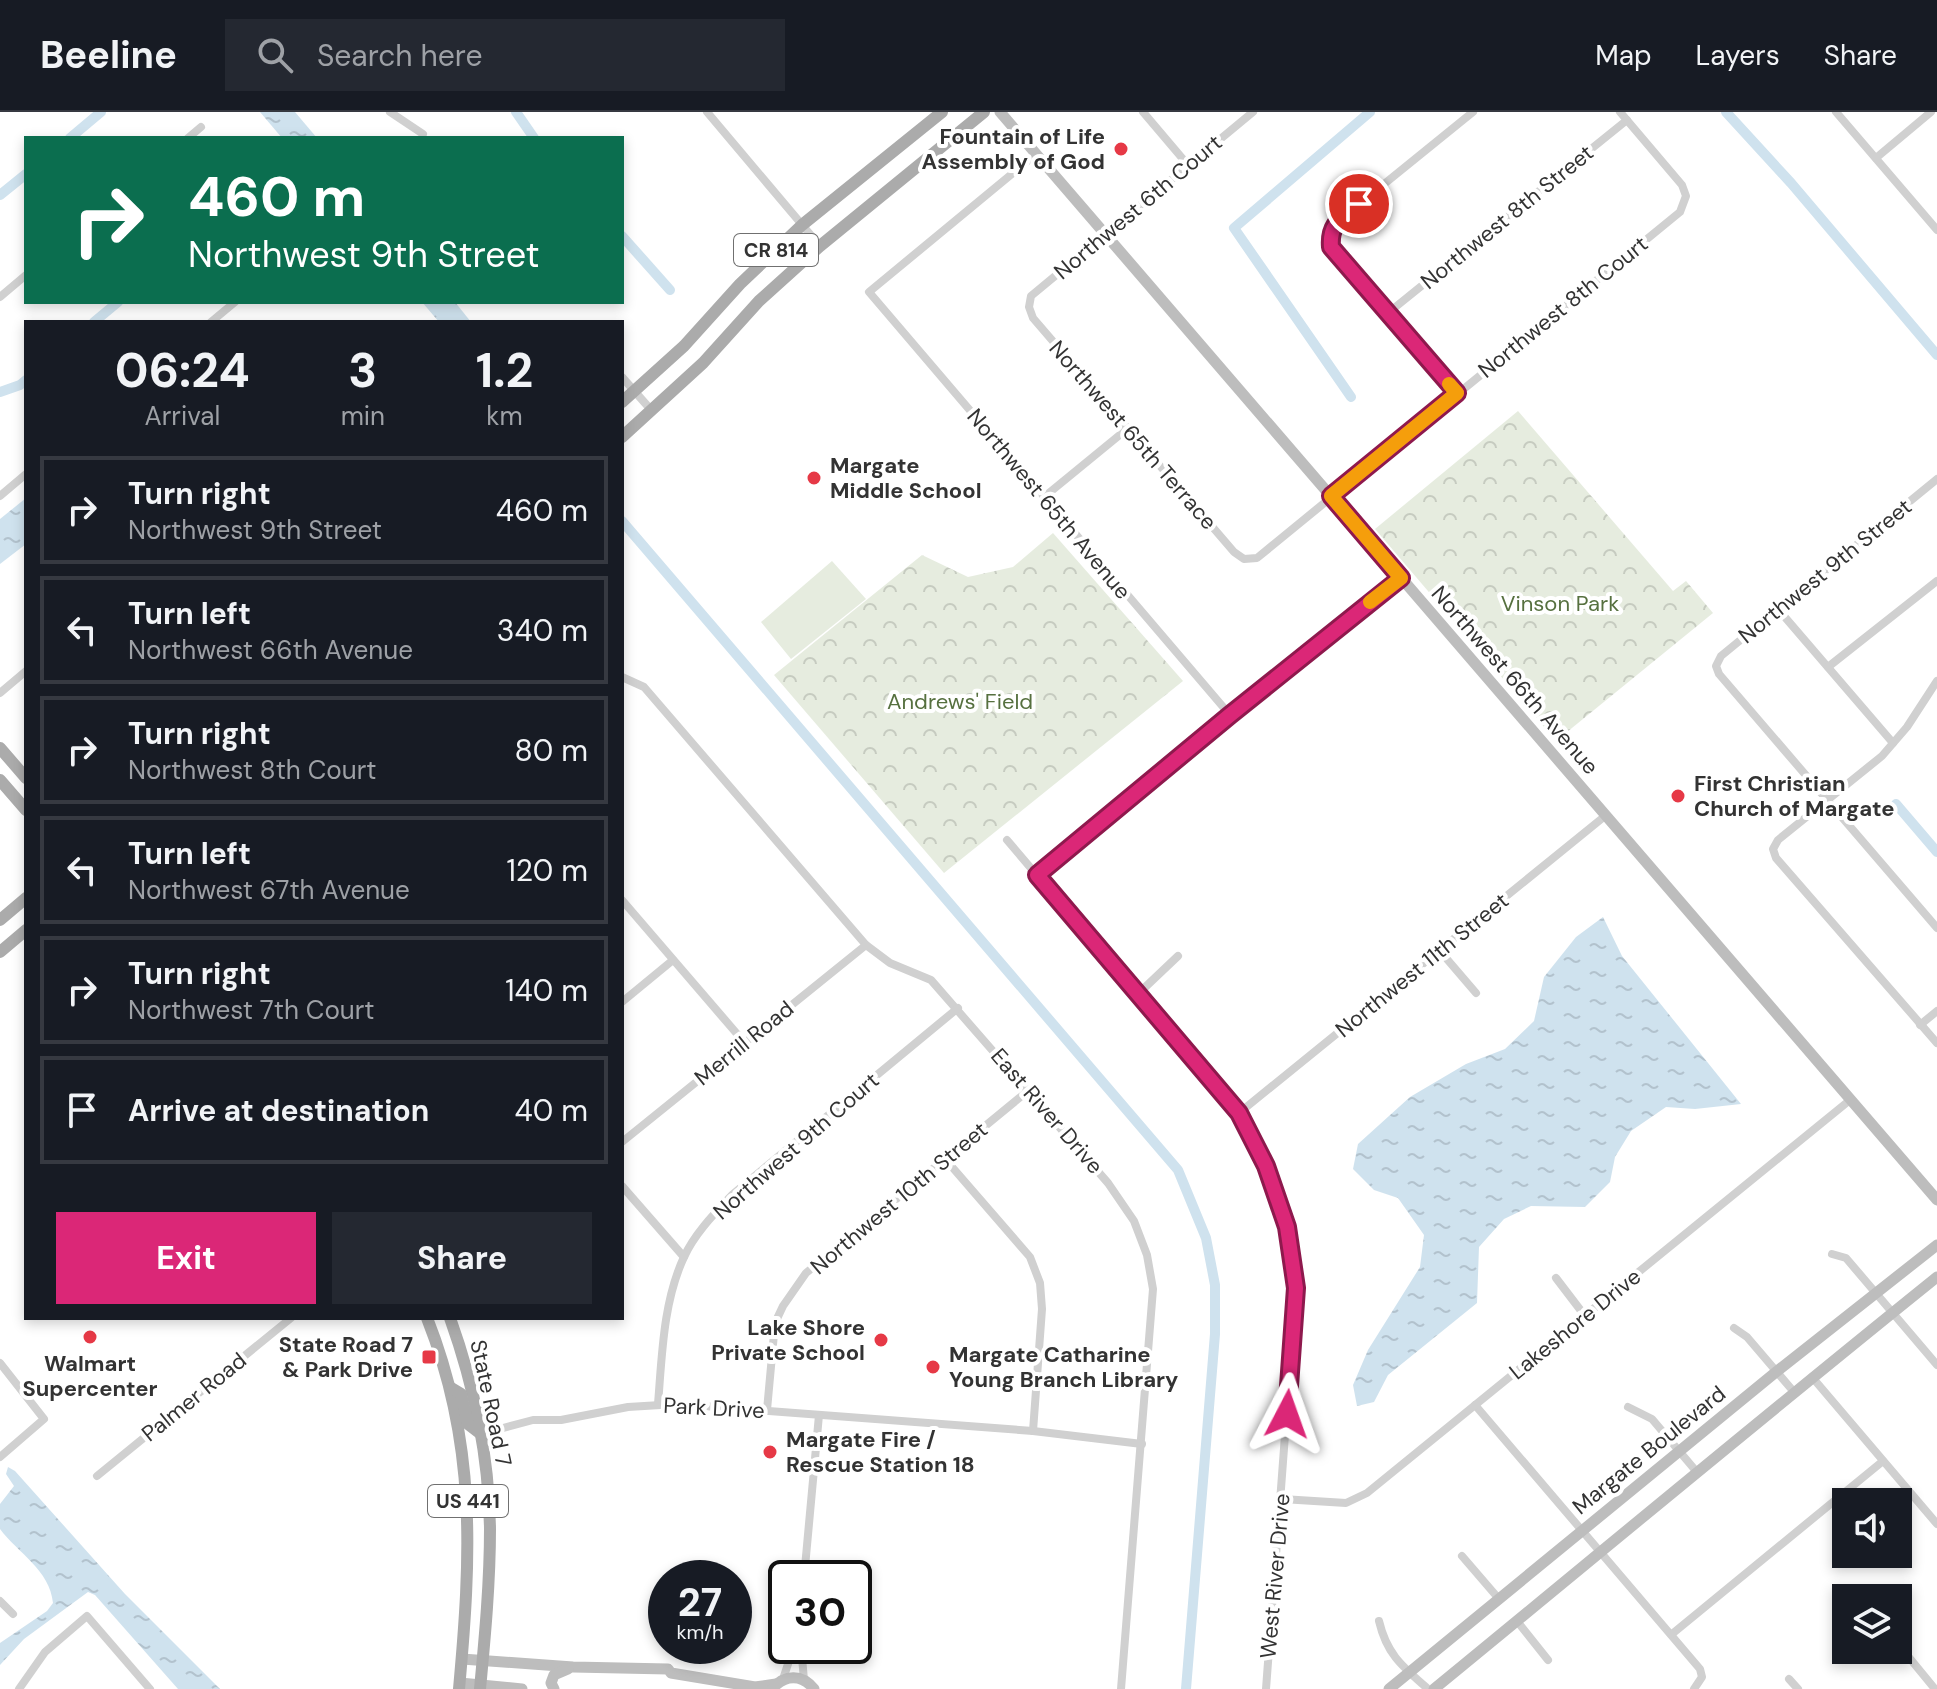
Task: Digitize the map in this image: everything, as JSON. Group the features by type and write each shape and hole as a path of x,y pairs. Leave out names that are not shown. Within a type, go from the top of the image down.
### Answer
{"main road":[{"name":"CR 814","path":"624,400 684,346 740,284 802,225 942,112"},
{"name":"CR 814","path":"624,435 703,363 759,301 820,246 984,112"},
{"path":"0,748 24,776"},
{"path":"0,780 24,808"},
{"path":"0,920 24,900"},
{"path":"0,952 24,932"},
{"name":"State Road 7","path":"428,1320 451,1388 465,1461 469,1518 460,1686"},
{"name":"State Road 7","path":"451,1320 464,1360 481,1434 490,1527 480,1687"},
{"path":"451,1388 461,1394 468,1424 481,1434"}],"street":[{"path":"390,112 423,134"},
{"path":"707,112 820,246"},
{"name":"Northwest 66th Avenue","path":"1000,112 1937,1200"},
{"path":"1143,112 1188,165"},
{"name":"Northwest 6th Court","path":"1029,307 1031,296 1253,112"},
{"path":"1457,393 1331,247 1330,234 1336,223 1473,112"},
{"path":"1620,112 1627,120"},
{"path":"1836,112 1937,230"},
{"path":"1876,158 1931,112"},
{"name":"Northwest 8th Court","path":"1244,559 1257,558 1680,212 1686,196 1682,185 1627,120"},
{"name":"Northwest 8th Street","path":"1388,313 1627,120"},
{"path":"190,136 201,127"},
{"name":"Northwest 65th Avenue","path":"1036,154 869,292 1230,715"},
{"path":"0,297 24,277"},
{"path":"213,320 233,304"},
{"name":"Northwest 65th Terrace","path":"1029,307 1033,318 1127,429 1234,552 1244,559"},
{"path":"624,379 652,411"},
{"path":"1044,497 1127,429"},
{"path":"0,496 24,476"},
{"name":"Northwest 9th Street","path":"1829,801 1719,674 1716,666 1721,656 1937,479"},
{"path":"1037,875 1401,578"},
{"path":"1828,667 1937,581"},
{"path":"1778,609 1893,743"},
{"path":"0,693 24,673"},
{"name":"East River Drive","path":"624,677 644,687 866,945 890,963 931,980 958,1008 1108,1183 1134,1221 1147,1255 1153,1289 1121,1689"},
{"path":"1937,682 1907,727 1882,756 1778,840 1773,849 1776,858 1937,1043"},
{"path":"1829,801 1937,928"},
{"name":"Northwest 11th Street","path":"1239,1113 1605,816"},
{"name":"West River Drive","path":"1007,840 1239,1113 1266,1166 1287,1227 1296,1288 1266,1689"},
{"path":"624,902 744,1042"},
{"name":"Merrill Road","path":"624,1140 866,945"},
{"path":"1440,951 1476,993"},
{"path":"1139,993 1178,956"},
{"path":"624,1000 673,960"},
{"name":"Northwest 9th Court","path":"658,1404 664,1334 673,1290 684,1257 707,1222 733,1194 958,1008"},
{"path":"1920,1025 1937,1011"},
{"name":"Northwest 10th Street","path":"767,1410 775,1323 806,1273 1029,1090"},
{"name":"Lakeshore Drive","path":"1282,1499 1346,1503 1367,1493 1850,1100"},
{"path":"946,1160 1030,1257 1040,1283 1042,1309 1033,1431"},
{"path":"624,1188 684,1257"},
{"name":"Margate Boulevard","path":"1389,1689 1678,1451 1937,1245"},
{"path":"1832,1254 1846,1258 1937,1365"},
{"name":"Margate Boulevard","path":"1431,1689 1937,1277"},
{"path":"1556,1278 1585,1316"},
{"name":"Palmer Road","path":"97,1476 289,1320"},
{"path":"1734,1328 1747,1337 1794,1392"},
{"path":"0,1363 44,1419 0,1457"},
{"path":"1812,1377 1937,1524"},
{"name":"Park Drive","path":"481,1434 533,1420 561,1420 658,1404 1033,1431 1142,1444"},
{"path":"1475,1405 1700,1669 1702,1677 1694,1689"},
{"path":"1628,1407 1652,1419 1696,1471"},
{"path":"806,1560 819,1415"},
{"path":"1672,1634 1883,1461"},
{"path":"1462,1556 1499,1599"},
{"path":"0,1601 13,1614"},
{"path":"19,1689 45,1652 87,1616 150,1689"},
{"path":"1379,1621 1385,1644 1409,1673 1431,1689"},
{"path":"1517,1621 1548,1660"},
{"path":"462,1659 573,1667 668,1669 671,1673 755,1687 798,1677 813,1686"},
{"path":"1912,1661 1935,1689"},
{"path":"777,1684 786,1664"},
{"path":"806,1664 813,1686"},
{"path":"554,1689 551,1683 554,1675 573,1667"},
{"path":"1789,1679 1798,1689"},
{"path":"460,1686 522,1689"}],"green space":[{"name":"Vinson Park","path":"1518,411 1673,591 1686,581 1713,613 1556,741 1375,529"},
{"name":"Andrews' Field","path":"1053,533 1183,681 944,873 774,675 922,555 968,577 1013,567"},
{"path":"832,561 866,599 791,659 761,622"}],"water":[{"path":"260,112 295,112 315,136 280,136"},
{"path":"424,304 457,304 469,320 437,320"},
{"path":"24,500 24,546 0,564 0,519"},
{"path":"1603,917 1622,956 1741,1104 1695,1109 1666,1107 1631,1131 1615,1157 1610,1182 1585,1207 1531,1206 1504,1219 1479,1247 1477,1303 1388,1375 1374,1402 1357,1406 1353,1385 1368,1350 1420,1267 1424,1235 1398,1198 1374,1190 1353,1169 1358,1144 1410,1097 1466,1064 1505,1049 1534,1021 1544,977 1576,937"},
{"path":"8,1467 15,1471 125,1594 220,1689 178,1689 95,1595 88,1592 24,1639 0,1665 0,1643 47,1611 53,1603 51,1591 40,1571 0,1529 0,1504 14,1486 6,1474"}],"waterway":[{"path":"72,136 101,112"},
{"path":"516,112 533,136"},
{"path":"1351,397 1234,228 1370,112"},
{"path":"1726,112 1791,183 1937,355"},
{"path":"0,195 24,176"},
{"path":"624,238 670,290"},
{"path":"96,320 116,304"},
{"path":"0,392 24,382"},
{"path":"624,523 1178,1170 1206,1238 1215,1285 1215,1334 1186,1689"},
{"path":"1896,804 1937,852"}],"slow traffic":[{"path":"1370,602 1401,578 1331,496 1457,393 1449,384"}],"place":[{"name":"Fountain of Life Assembly of God","path":"1121,149"},
{"name":"Margate Middle School","path":"814,478"},
{"name":"First Christian Church of Margate","path":"1678,796"},
{"name":"Walmart Supercenter","path":"90,1337"},
{"name":"Lake Shore Private School","path":"881,1340"},
{"name":"State Road 7 & Park Drive","path":"429,1357"},
{"name":"Margate Catharine Young Branch Library","path":"933,1367"},
{"name":"Margate Fire / Rescue Station 18","path":"770,1452"}],"route":[{"path":"1287,1414 1296,1288 1287,1227 1266,1166 1239,1113 1037,875 1401,578 1331,496 1457,393 1331,247 1330,234 1336,223 1359,204"}]}
